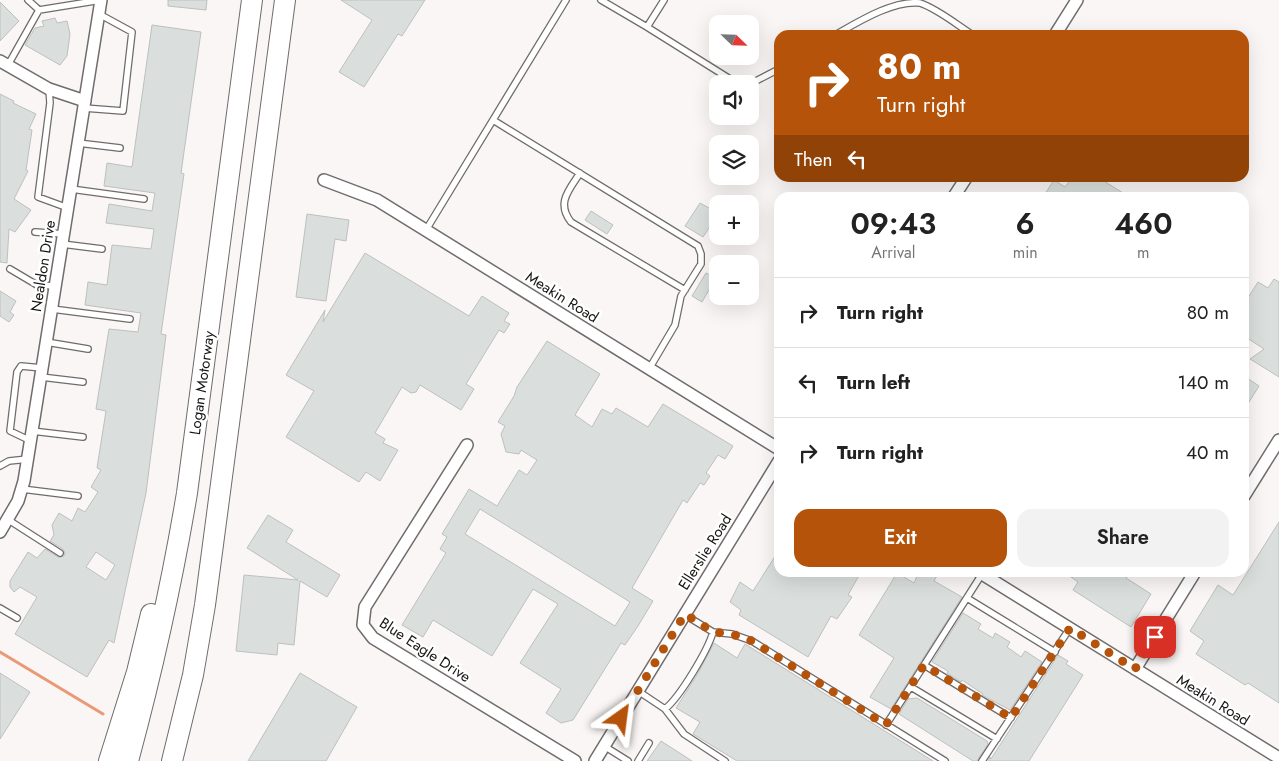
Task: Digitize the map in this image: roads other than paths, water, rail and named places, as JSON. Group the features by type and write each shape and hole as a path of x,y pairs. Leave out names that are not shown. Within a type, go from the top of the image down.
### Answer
{"highway":[{"name":"Logan Motorway","path":"128,761 156,652 175,564 197,422 252,0"},
{"path":"172,761 193,675 205,605 285,0"},
{"path":"109,761 137,672 160,572 180,469 197,422"}],"street":[{"name":"Nealdon Drive","path":"0,532 18,501 28,459 101,0"},
{"path":"1058,30 1077,0"},
{"path":"4,63 50,89 84,105"},
{"name":"Meakin Road","path":"324,180 377,200 774,446"},
{"path":"1249,488 1279,440"},
{"name":"Blue Eagle Drive","path":"467,445 365,607 363,625 373,638 575,761"},
{"name":"Ellerslie Road","path":"595,761 774,469"},
{"name":"Meakin Road","path":"987,577 1279,758"},
{"path":"1135,669 1192,577"}],"lane":[{"path":"28,0 39,10"},
{"path":"4,63 39,10 101,0"},
{"path":"426,230 566,0"},
{"path":"601,0 723,75"},
{"path":"647,28 664,0"},
{"path":"843,30 875,11 906,2 915,2 929,8 966,30"},
{"path":"84,105 123,111 132,32 99,14"},
{"path":"759,79 774,72"},
{"path":"50,89 50,103 38,197 68,208"},
{"path":"493,120 698,246 701,254 701,264 681,296 675,325 649,369"},
{"path":"78,143 120,148"},
{"path":"580,173 563,206 565,215 571,222 685,290"},
{"path":"71,188 144,199"},
{"path":"35,232 102,249"},
{"path":"10,270 37,285 56,286"},
{"path":"52,309 130,319"},
{"path":"46,342 88,348"},
{"path":"83,382 21,366 17,372 10,431 32,436 83,437"},
{"path":"0,466 9,461 28,459"},
{"path":"22,489 78,496"},
{"path":"7,519 60,553"},
{"path":"886,725 967,598 978,577"},
{"path":"967,598 1054,652"},
{"path":"0,608 17,618"},
{"path":"685,614 713,632 732,634 752,641 945,761"},
{"path":"982,761 1070,628"},
{"path":"665,709 674,701 703,654 713,632"},
{"path":"924,665 1011,718"},
{"path":"911,687 997,739"},
{"path":"638,691 665,709 684,734 725,761"},
{"path":"638,761 649,743"},
{"path":"604,746 628,761"}],"waterway":[{"path":"0,652 103,714"}]}
